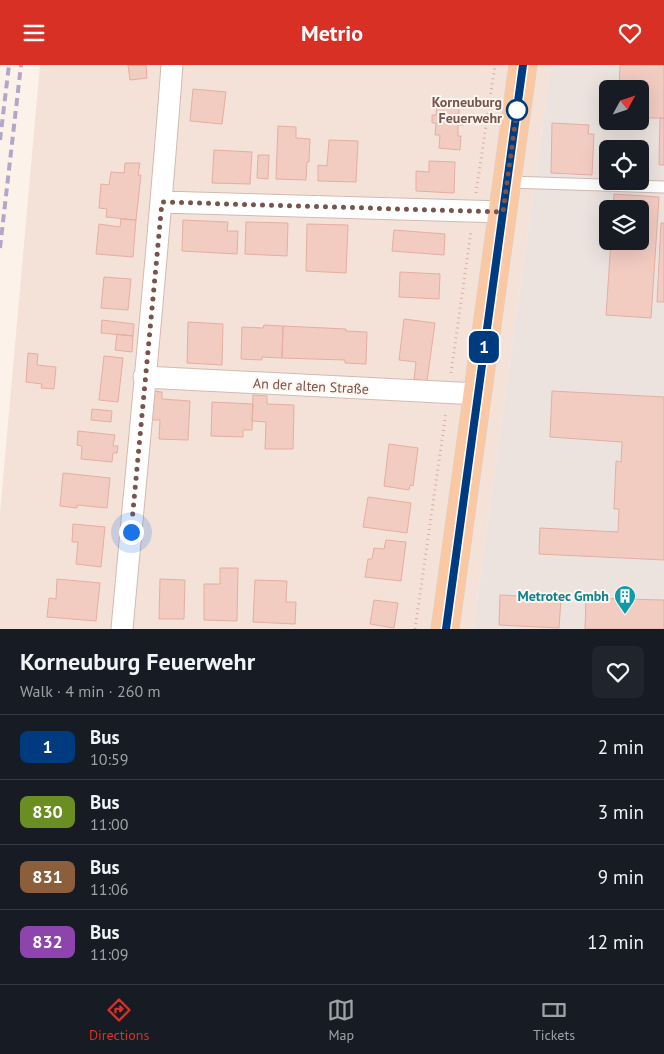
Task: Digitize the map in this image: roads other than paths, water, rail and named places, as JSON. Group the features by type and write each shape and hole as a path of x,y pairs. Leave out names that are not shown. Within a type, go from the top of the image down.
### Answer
{"main road":[{"path":"446,629 524,65"}],"street":[{"path":"122,629 144,377 162,202 172,65"},
{"path":"162,202 503,212"},
{"name":"An der alten Straße","path":"144,377 478,394"}],"lane":[{"path":"508,182 664,187"}],"railway":[{"path":"0,140 9,65"},
{"path":"0,248 21,65"}],"place":[{"name":"Korneuburg Feuerwehr","path":"517,110"},
{"name":"Metrotec Gmbh","path":"625,615"}]}
